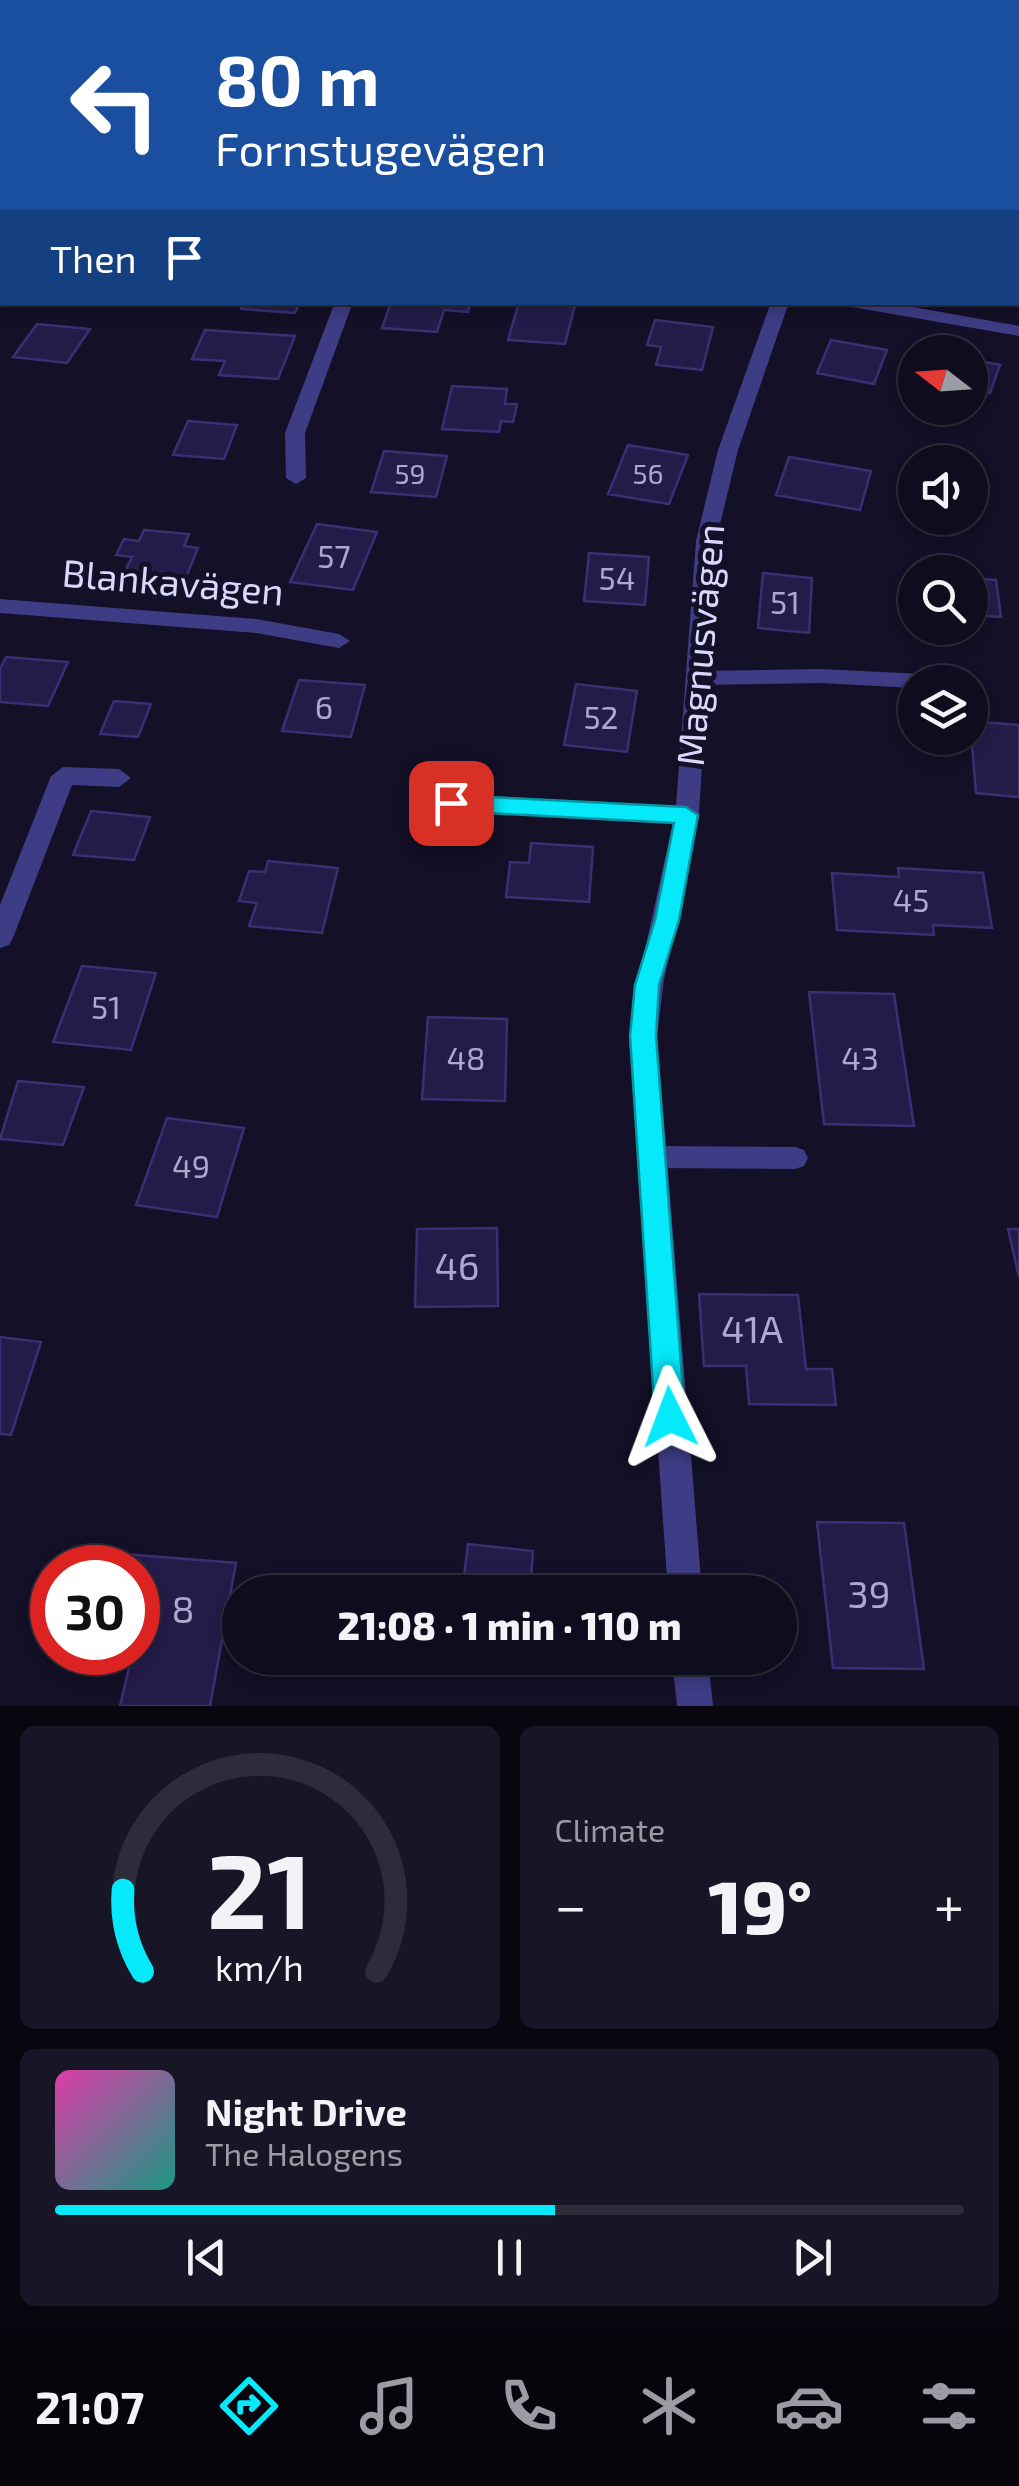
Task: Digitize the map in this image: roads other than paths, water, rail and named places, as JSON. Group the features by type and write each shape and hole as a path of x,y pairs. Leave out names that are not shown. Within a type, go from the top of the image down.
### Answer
{"street":[{"path":"296,478 295,433 343,305"},
{"name":"Magnusvägen","path":"684,1575 643,1036 647,985 667,920 686,815 706,543 716,494 779,305"},
{"path":"869,305 1019,331"},
{"name":"Blankavägen","path":"0,606 256,626 339,641"},
{"path":"0,938 63,776 119,778"},
{"path":"451,803 686,815"},
{"path":"692,1675 695,1706"}],"lane":[{"path":"697,678 820,676 898,680"},
{"path":"654,1157 795,1158"}]}
